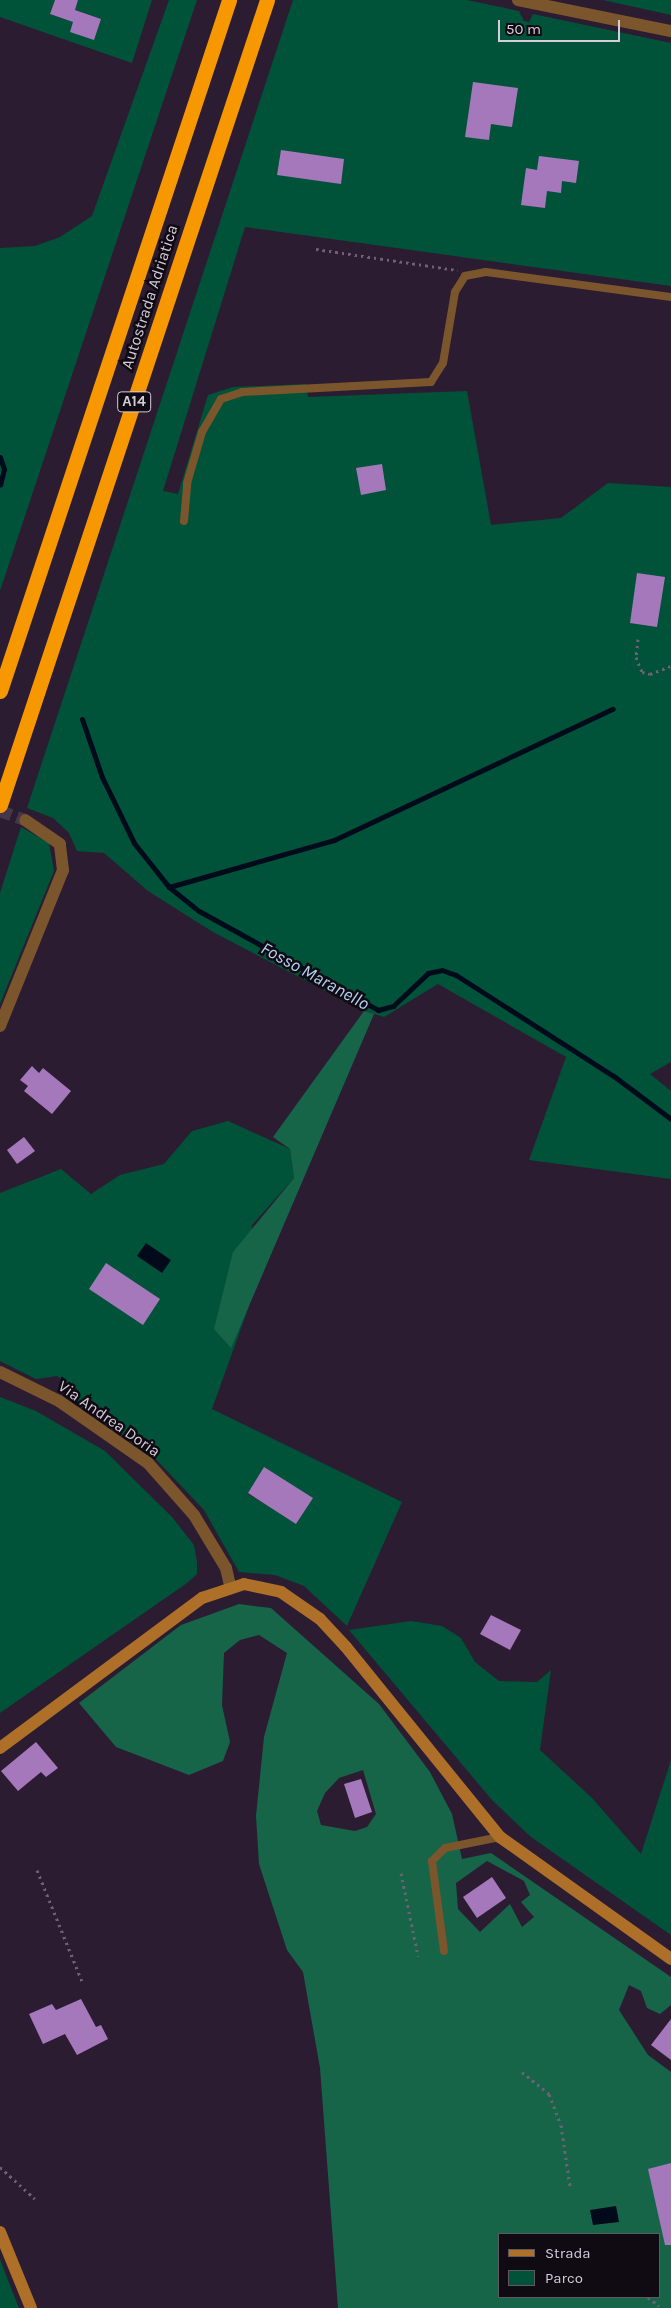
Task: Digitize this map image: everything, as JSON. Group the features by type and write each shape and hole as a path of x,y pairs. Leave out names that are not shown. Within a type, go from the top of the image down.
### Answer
{"highway":[{"name":"Autostrada Adriatica","path":"0,692 229,0"},
{"name":"Autostrada Adriatica","path":"0,805 267,0"}],"main road":[{"path":"0,1748 202,1598 230,1586 281,1592 320,1619 500,1837 671,1959"},
{"path":"0,2232 31,2308"}],"street":[{"path":"518,0 671,31"},
{"path":"0,1026 63,870 60,844 25,820"},
{"name":"Via Andrea Doria","path":"0,1372 59,1401 148,1463 194,1515 226,1568 230,1586"}],"lane":[{"path":"184,521 187,483 202,432 221,399 242,392 420,386 431,382 444,363 455,292 465,276 486,272 671,297"},
{"path":"444,1951 432,1861 445,1848 500,1837"}],"path":[{"path":"316,249 449,266 465,276"},
{"path":"638,639 636,656 642,672 650,674 671,666"},
{"path":"37,1870 83,1984"},
{"path":"401,1873 418,1956"},
{"path":"522,2072 549,2094 561,2126 570,2186"},
{"path":"0,2167 35,2199"},
{"path":"649,2298 658,2306"}],"green space":[{"path":"0,0 55,0 50,14 73,22 101,19 75,10 78,0 152,0 132,63 0,17"},
{"path":"169,0 197,0 0,591 0,248 35,246 60,237 92,216"},
{"path":"293,0 467,0 519,11 524,21 529,22 533,14 671,43 671,286 245,227 163,491 178,494 208,395 233,387 306,384 308,397 467,391 491,525 561,518 608,483 671,487 671,1062 650,1074 671,1091 671,1179 529,1160 566,1057 438,984 384,1017 364,1011 213,932 148,891 104,853 77,851 69,833 53,818 27,808"},
{"path":"603,0 671,0 671,15"},
{"path":"21,827 49,843 54,871 0,1004 0,893"},
{"path":"364,1011 374,1014 231,1348 214,1329 233,1252 294,1178 290,1149 273,1137"},
{"path":"228,1121 290,1149 294,1178 252,1225 249,1306 212,1409 402,1502 347,1626 304,1586 275,1575 239,1572 204,1510 152,1455 78,1404 77,1389 57,1376 36,1379 0,1361 0,1193 61,1169 91,1194 120,1175 164,1164 192,1131","holes":["264,1468 312,1498 297,1523 248,1494"]},
{"path":"0,1397 36,1411 105,1451 172,1517 194,1545 197,1574 187,1583 0,1713"},
{"path":"239,1604 271,1608 379,1704 430,1772 452,1814 462,1859 491,1853 671,1977 671,2005 660,2014 647,2008 641,1991 629,1985 619,2010 648,2055 671,2072 671,2308 338,2308 320,2068 303,1972 287,1950 259,1864 256,1816 264,1737 287,1653 259,1635 240,1640 224,1653 222,1705 230,1742 223,1761 189,1775 116,1747 79,1703 181,1625","holes":["363,1770 376,1814 367,1827 355,1831 321,1825 317,1811 325,1793 339,1778","487,1861 524,1881 530,1895 521,1902 534,1917 522,1927 510,1904 480,1932 458,1909 456,1883"]},
{"path":"411,1621 442,1626 461,1638 475,1662 499,1681 537,1682 551,1670 540,1750 592,1798 641,1854 671,1760 671,1935 531,1837 492,1800 349,1630"},
{"path":"0,2259 11,2288 19,2308 0,2308"}],"water":[{"path":"146,1243 171,1260 162,1273 137,1256"},
{"path":"616,2206 619,2222 593,2225 590,2210"}],"building":[{"path":"55,0 78,0 75,10 101,19 94,40 70,32 73,22 50,14"},
{"path":"473,82 518,88 512,127 491,124 489,140 465,137"},
{"path":"281,150 344,159 341,184 277,175"},
{"path":"539,156 579,161 576,183 562,181 561,193 547,191 545,208 521,205 526,168 537,170"},
{"path":"382,464 386,490 361,495 356,468"},
{"path":"637,573 665,577 657,627 630,623"},
{"path":"32,1066 39,1073 43,1068 71,1091 52,1114 24,1091 28,1086 20,1080"},
{"path":"24,1137 35,1151 17,1164 7,1150"},
{"path":"106,1263 160,1299 143,1325 89,1289"},
{"path":"264,1467 313,1498 296,1524 248,1493"},
{"path":"491,1615 521,1630 510,1650 480,1634"},
{"path":"36,1742 58,1768 46,1777 41,1772 18,1791 1,1771"},
{"path":"361,1779 372,1812 355,1818 344,1784"},
{"path":"492,1877 506,1898 477,1918 463,1897"},
{"path":"81,1999 96,2027 101,2025 108,2039 77,2055 65,2034 43,2044 29,2014 52,2004 56,2010"},
{"path":"671,2019 671,2060 651,2045"},
{"path":"671,2163 671,2245 665,2245 648,2169"}],"waterway":[{"name":"Fosso Maranello","path":"0,457 4,469 0,485"},
{"path":"169,887 334,840 613,709"},
{"name":"Fosso Maranello","path":"82,719 102,777 134,843 169,887 199,911 378,1010 393,1006 428,973 442,970 456,975 615,1077 671,1119"}],"tunnel":[{"path":"0,811 25,820"}]}
